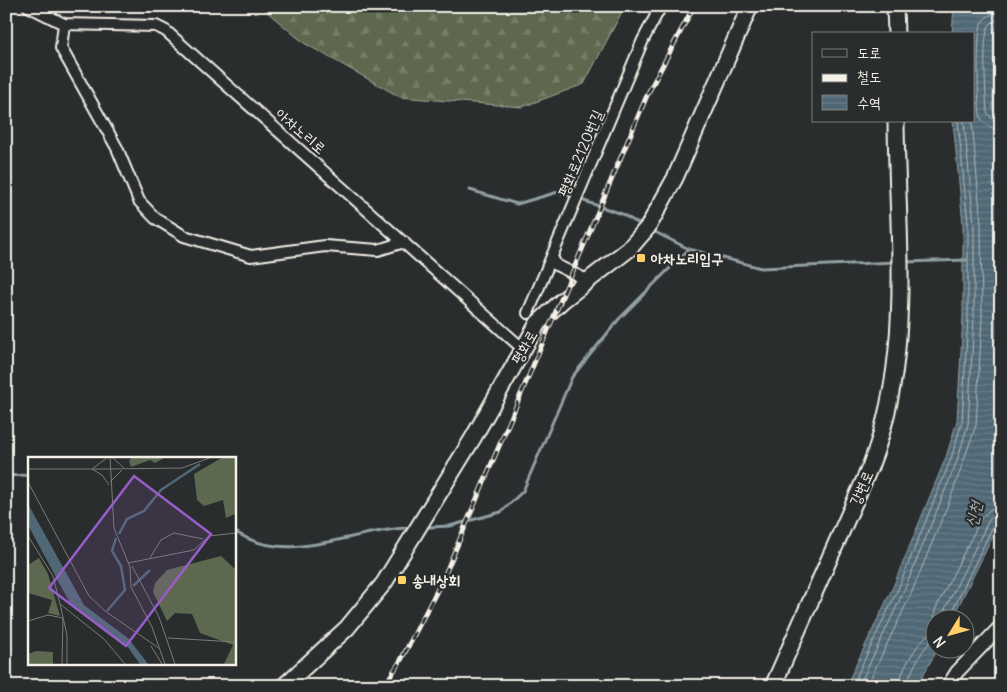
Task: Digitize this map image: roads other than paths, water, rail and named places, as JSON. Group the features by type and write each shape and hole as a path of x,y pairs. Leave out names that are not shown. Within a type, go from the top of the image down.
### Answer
{"main road":[{"name":"평화로","path":"284,686 347,628 384,583 473,438 538,323 587,280 629,249 640,238 675,178 750,6"},
{"path":"895,6 896,32"},
{"name":"강변로","path":"774,686 883,434 899,348 901,277 896,122"}],"street":[{"name":"아차노리로","path":"28,6 64,24 156,26 166,31 523,349"},
{"name":"평화로2120번길","path":"528,313 644,40 661,6"},
{"path":"64,24 61,48 117,148 139,201 155,218 184,236 251,256 325,246 378,250 404,242"},
{"path":"552,257 556,265 587,280"},
{"path":"948,686 957,672 1001,626"}],"water":[{"name":"신천","path":"954,6 1000,6 997,55 1001,165 1001,520 956,610 924,610 924,660 931,660 917,686 846,686 893,587 946,457 957,421 963,317 963,224 953,122 974,122 974,32 952,32"}],"waterway":[{"path":"470,190 517,204 558,192 622,214 639,224"},
{"path":"655,232 689,249"},
{"path":"429,527 450,526 501,512 523,491 572,377 619,319 689,249 761,268 896,262"},
{"path":"905,262 966,260"},
{"path":"6,476 28,475"},
{"path":"235,531 255,541 276,546 297,546 319,544 386,530 408,528"}],"railway":[{"path":"384,686 401,660 443,579 648,93 694,6"}],"place":[{"name":"아차노리입구","path":"641,258"},
{"name":"송내상회","path":"402,580"}]}
